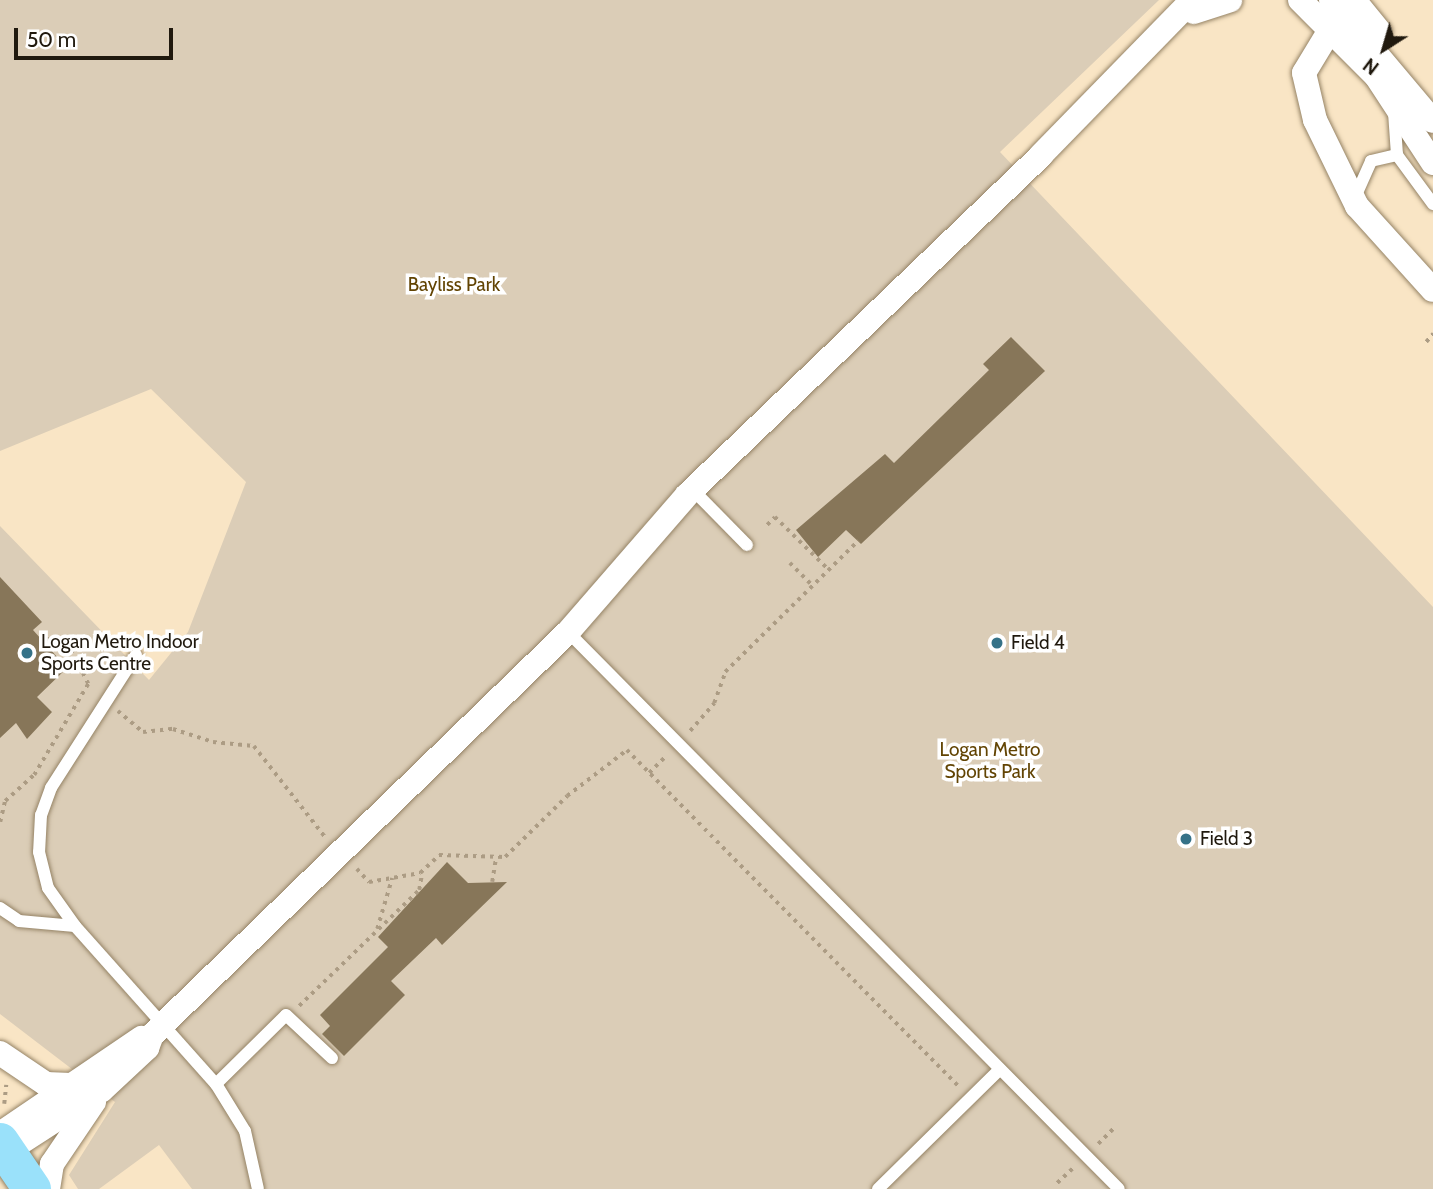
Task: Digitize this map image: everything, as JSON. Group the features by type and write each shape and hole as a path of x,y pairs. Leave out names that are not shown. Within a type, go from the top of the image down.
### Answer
{"main road":[{"path":"2,1146 32,1189"}],"street":[{"path":"48,1189 52,1164 102,1090 157,1030 568,632 693,490 1193,8 1230,0"},
{"path":"1300,0 1376,76 1395,109 1433,163"},
{"path":"1331,0 1433,121"},
{"path":"1354,0 1433,97"},
{"path":"1330,30 1304,72 1306,93 1357,206 1433,290"},
{"path":"2,1146 71,1085 157,1030"},
{"path":"0,1053 46,1084 71,1085"},
{"path":"2,1146 102,1090"}],"lane":[{"path":"1395,109 1396,155 1433,204"},
{"path":"1357,206 1362,171 1396,155"},
{"path":"693,490 747,545"},
{"path":"568,632 1119,1189"},
{"path":"136,655 51,788 41,815 39,852 48,888 75,926 157,1030 216,1084 245,1131 258,1189"},
{"path":"0,908 19,921 75,926"},
{"path":"216,1084 289,1017 332,1058"},
{"path":"878,1189 1000,1069"}],"path":[{"path":"1426,342 1433,334"},
{"path":"767,525 775,517 829,570"},
{"path":"688,733 714,703 725,672 858,541"},
{"path":"790,563 813,586"},
{"path":"0,822 5,801 34,775 88,684 67,642 50,635 41,639"},
{"path":"118,711 144,733 173,729 213,742 254,746 331,844"},
{"path":"350,862 369,882 423,871 439,855 505,857 567,796 627,750 970,1098"},
{"path":"649,772 668,753"},
{"path":"492,882 496,856"},
{"path":"289,1017 419,890 423,871"},
{"path":"377,930 392,878"},
{"path":"1094,1147 1116,1126"},
{"path":"1058,1183 1078,1163"}],"green space":[{"path":"0,0 1159,0 1000,152 1433,607 1433,1189 192,1189 159,1145 99,1189 78,1189 69,1175 115,1102 0,1014 0,526 149,680 188,632 246,482 151,389 0,451"}],"building":[{"path":"1011,337 1045,371 861,544 846,530 818,557 796,530 885,454 894,463 989,370 983,364"},
{"name":"Logan Metro Indoor Sports Centre","path":"0,577 42,622 33,630 67,668 37,697 52,712 27,739 16,723 0,738"},
{"path":"447,862 468,883 507,882 442,945 436,938 391,981 405,995 344,1056 322,1034 330,1026 320,1015 388,947 378,937"}],"place":[{"name":"Field 4","path":"997,643"},
{"name":"Logan Metro Indoor Sports Centre","path":"27,653"},
{"name":"Field 3","path":"1186,839"}],"park label":[{"name":"Bayliss Park","path":"454,285"},
{"name":"Logan Metro Sports Park","path":"990,761"}]}
